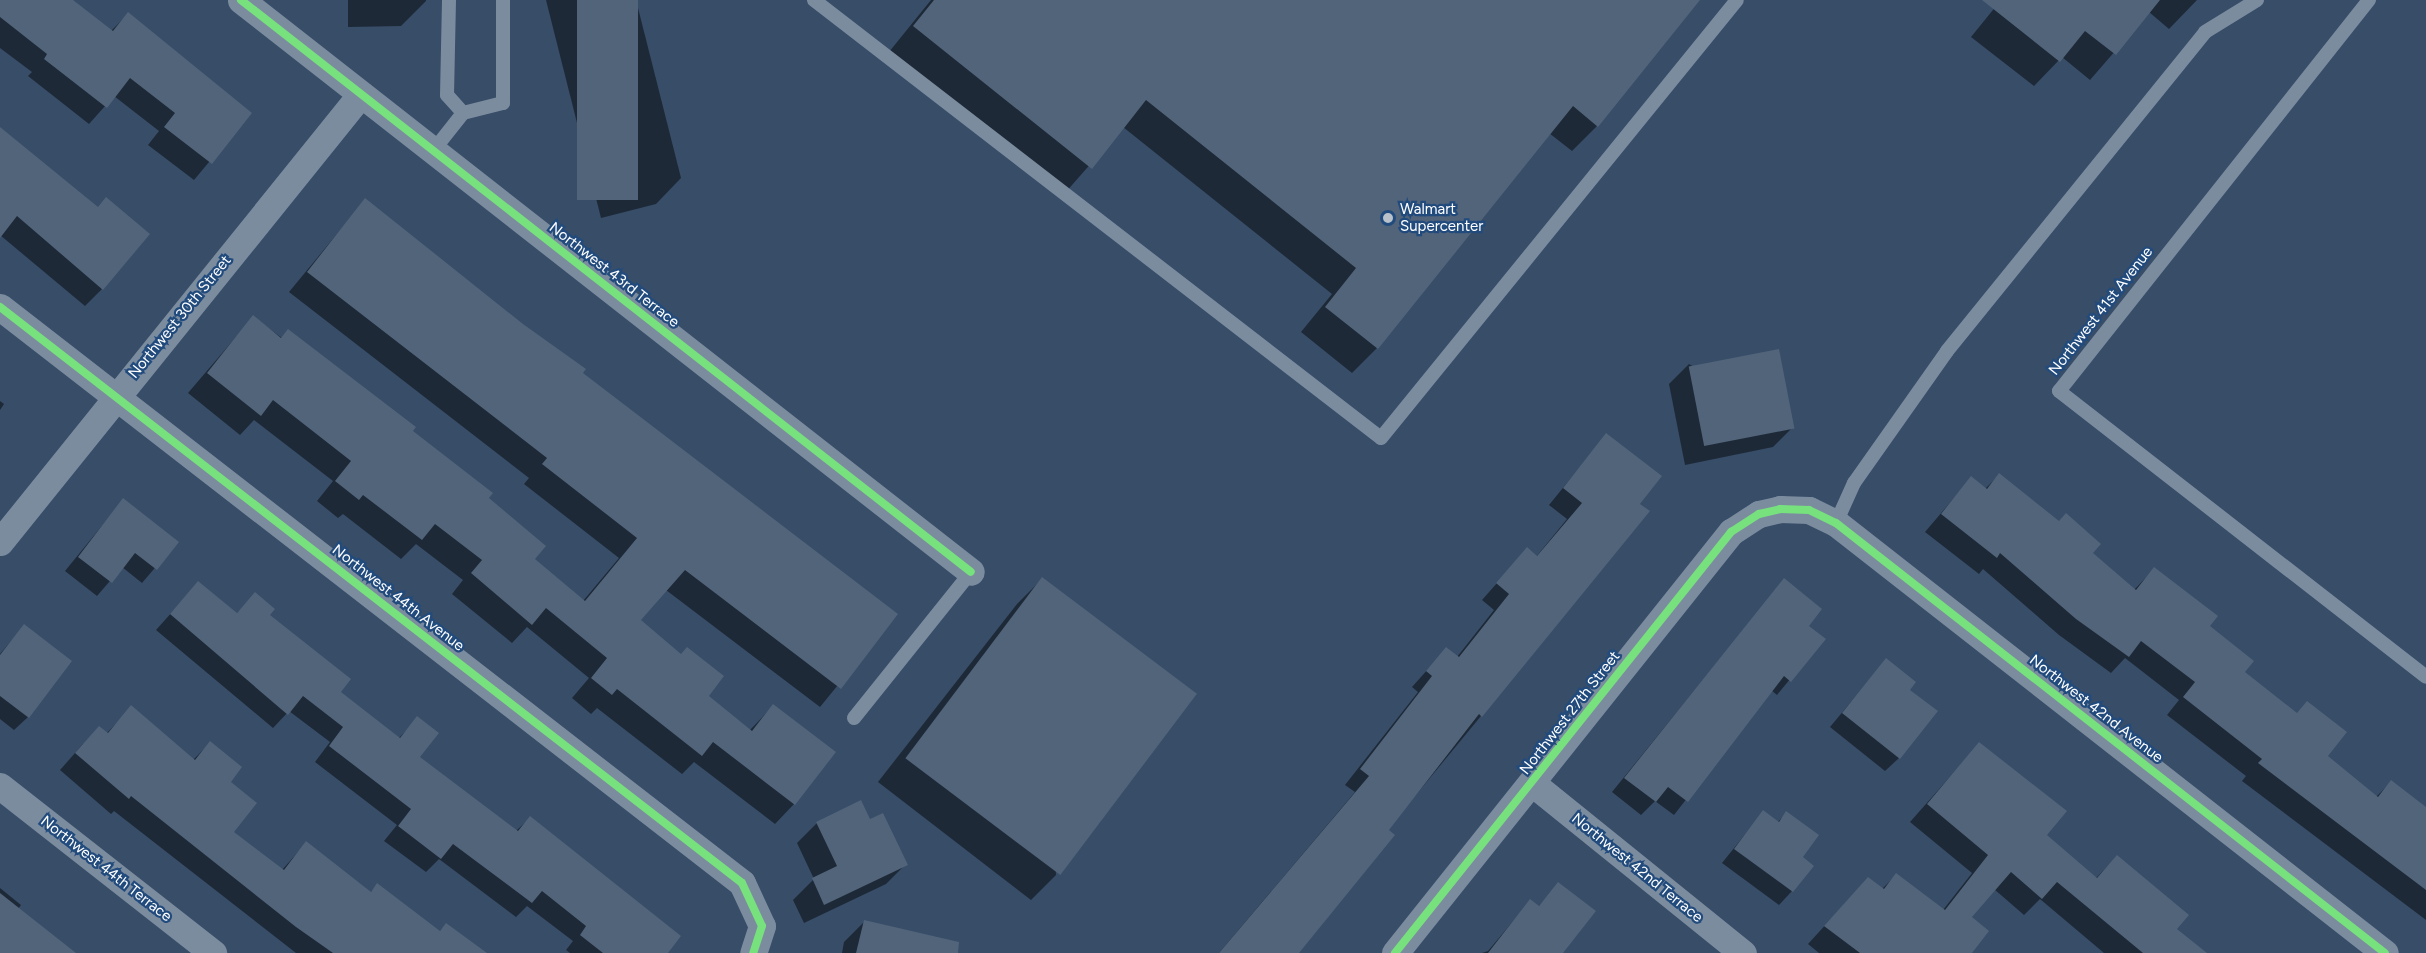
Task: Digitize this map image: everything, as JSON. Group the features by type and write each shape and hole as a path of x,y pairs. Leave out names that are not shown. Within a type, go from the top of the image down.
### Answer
{"street":[{"name":"Northwest 43rd Terrace","path":"241,0 971,572"},
{"name":"Northwest 30th Street","path":"0,542 361,94"},
{"name":"Northwest 44th Avenue","path":"0,307 742,883 762,926 753,953"},
{"name":"Northwest 42nd Avenue","path":"1780,509 1809,510 1836,523 2385,953"},
{"name":"Northwest 27th Street","path":"1395,953 1731,532 1759,514 1780,509"},
{"name":"Northwest 42nd Terrace","path":"1532,783 1743,953"},
{"name":"Northwest 44th Terrace","path":"0,786 213,953"}],"lane":[{"path":"449,0 447,96 463,112"},
{"path":"433,151 463,112 503,103 503,0"},
{"path":"814,0 1381,438 1737,0"},
{"path":"1836,523 1854,483 1947,351 2205,32 2257,0"},
{"name":"Northwest 41st Avenue","path":"2369,0 2059,391 2426,677"},
{"path":"854,718 971,572"}],"building":[{"path":"0,0 73,0 113,31 128,12 252,113 212,164 164,127 175,113 130,78 107,108 44,59 47,54 0,17"},
{"path":"577,0 638,0 638,200 577,200"},
{"name":"Walmart Supercenter","path":"934,0 1700,0 1598,127 1573,106 1378,349 1325,307 1356,268 1146,100 1092,169 913,26"},
{"path":"1982,0 2160,0 2116,55 2085,31 2060,62"},
{"path":"0,127 98,207 106,197 150,234 103,290 17,216 0,238"},
{"path":"365,198 523,324 586,369 583,373 898,614 841,689 685,570 641,620 681,654 687,647 724,676 709,696 752,731 773,704 836,752 795,805 713,742 702,756 617,689 612,695 591,678 607,658 546,608 532,625 471,573 482,560 435,524 422,540 363,495 359,500 335,481 351,461 273,400 261,416 207,373 253,315 281,338 288,329 416,427 413,431 493,493 489,498 546,546 535,559 585,601 637,538 542,464 547,458 307,272"},
{"path":"1779,349 1794,429 1704,446 1689,367"},
{"path":"1606,433 1662,476 1640,504 1650,511 1482,717 1479,714 1389,830 1395,835 1299,953 1219,953 1369,776 1360,769 1432,676 1426,671 1446,647 1459,657 1509,594 1496,583 1527,547 1537,556 1582,503 1563,488"},
{"path":"1999,473 2059,521 2066,513 2101,544 2093,553 2136,590 2154,567 2218,616 2210,626 2254,661 2245,672 2297,713 2307,701 2347,732 2328,756 2378,797 2391,780 2426,807 2426,890 2258,763 2262,759 2183,697 2195,682 2141,641 2129,657 2076,619 2000,553 1997,558 1941,514 1971,476 1987,489"},
{"path":"123,498 179,542 157,570 135,553 112,583 78,557"},
{"path":"1042,577 1197,694 1060,875 905,758"},
{"path":"1784,578 1822,609 1809,626 1826,639 1791,682 1784,676 1688,802 1668,787 1656,802 1624,778"},
{"path":"198,581 237,613 255,592 275,609 270,615 351,679 341,692 400,738 417,716 439,733 420,757 518,831 530,816 681,936 668,953 603,953 580,935 586,926 542,891 532,903 453,844 441,859 398,826 411,809 329,746 343,727 303,696 288,715 170,614"},
{"path":"24,624 72,661 29,718 0,696 0,655"},
{"path":"1886,658 1916,682 1910,690 1938,711 1900,759 1842,713"},
{"path":"131,705 195,760 210,741 242,767 231,782 257,803 234,832 284,870 306,841 371,892 377,883 440,931 446,923 487,953 333,953 296,927 131,796 129,799 75,753 99,726 108,733"},
{"path":"1979,742 2067,811 2047,835 2097,878 2117,855 2189,915 2177,929 2207,953 2143,953 2057,882 2042,899 2011,872 1972,917 1989,931 1972,953 1860,953 1824,926 1868,877 1884,889 1896,873 1945,910 1988,855 1927,804"},
{"path":"861,800 870,819 883,813 908,865 824,905 812,878 837,866 816,822"},
{"path":"1763,810 1779,822 1786,811 1819,835 1803,857 1814,866 1793,892 1734,849"},
{"path":"1558,882 1596,911 1563,953 1488,953 1530,899 1539,906"},
{"path":"0,893 76,953 0,953"},
{"path":"864,920 959,942 958,953 856,953"}],"cycle path":[{"path":"241,0 971,572"},
{"path":"0,307 742,883 762,926 753,953"},
{"path":"1395,953 1731,532 1759,514 1780,509 1809,510 1836,523 2385,953"}],"place":[{"name":"Walmart Supercenter","path":"1388,218"}]}
